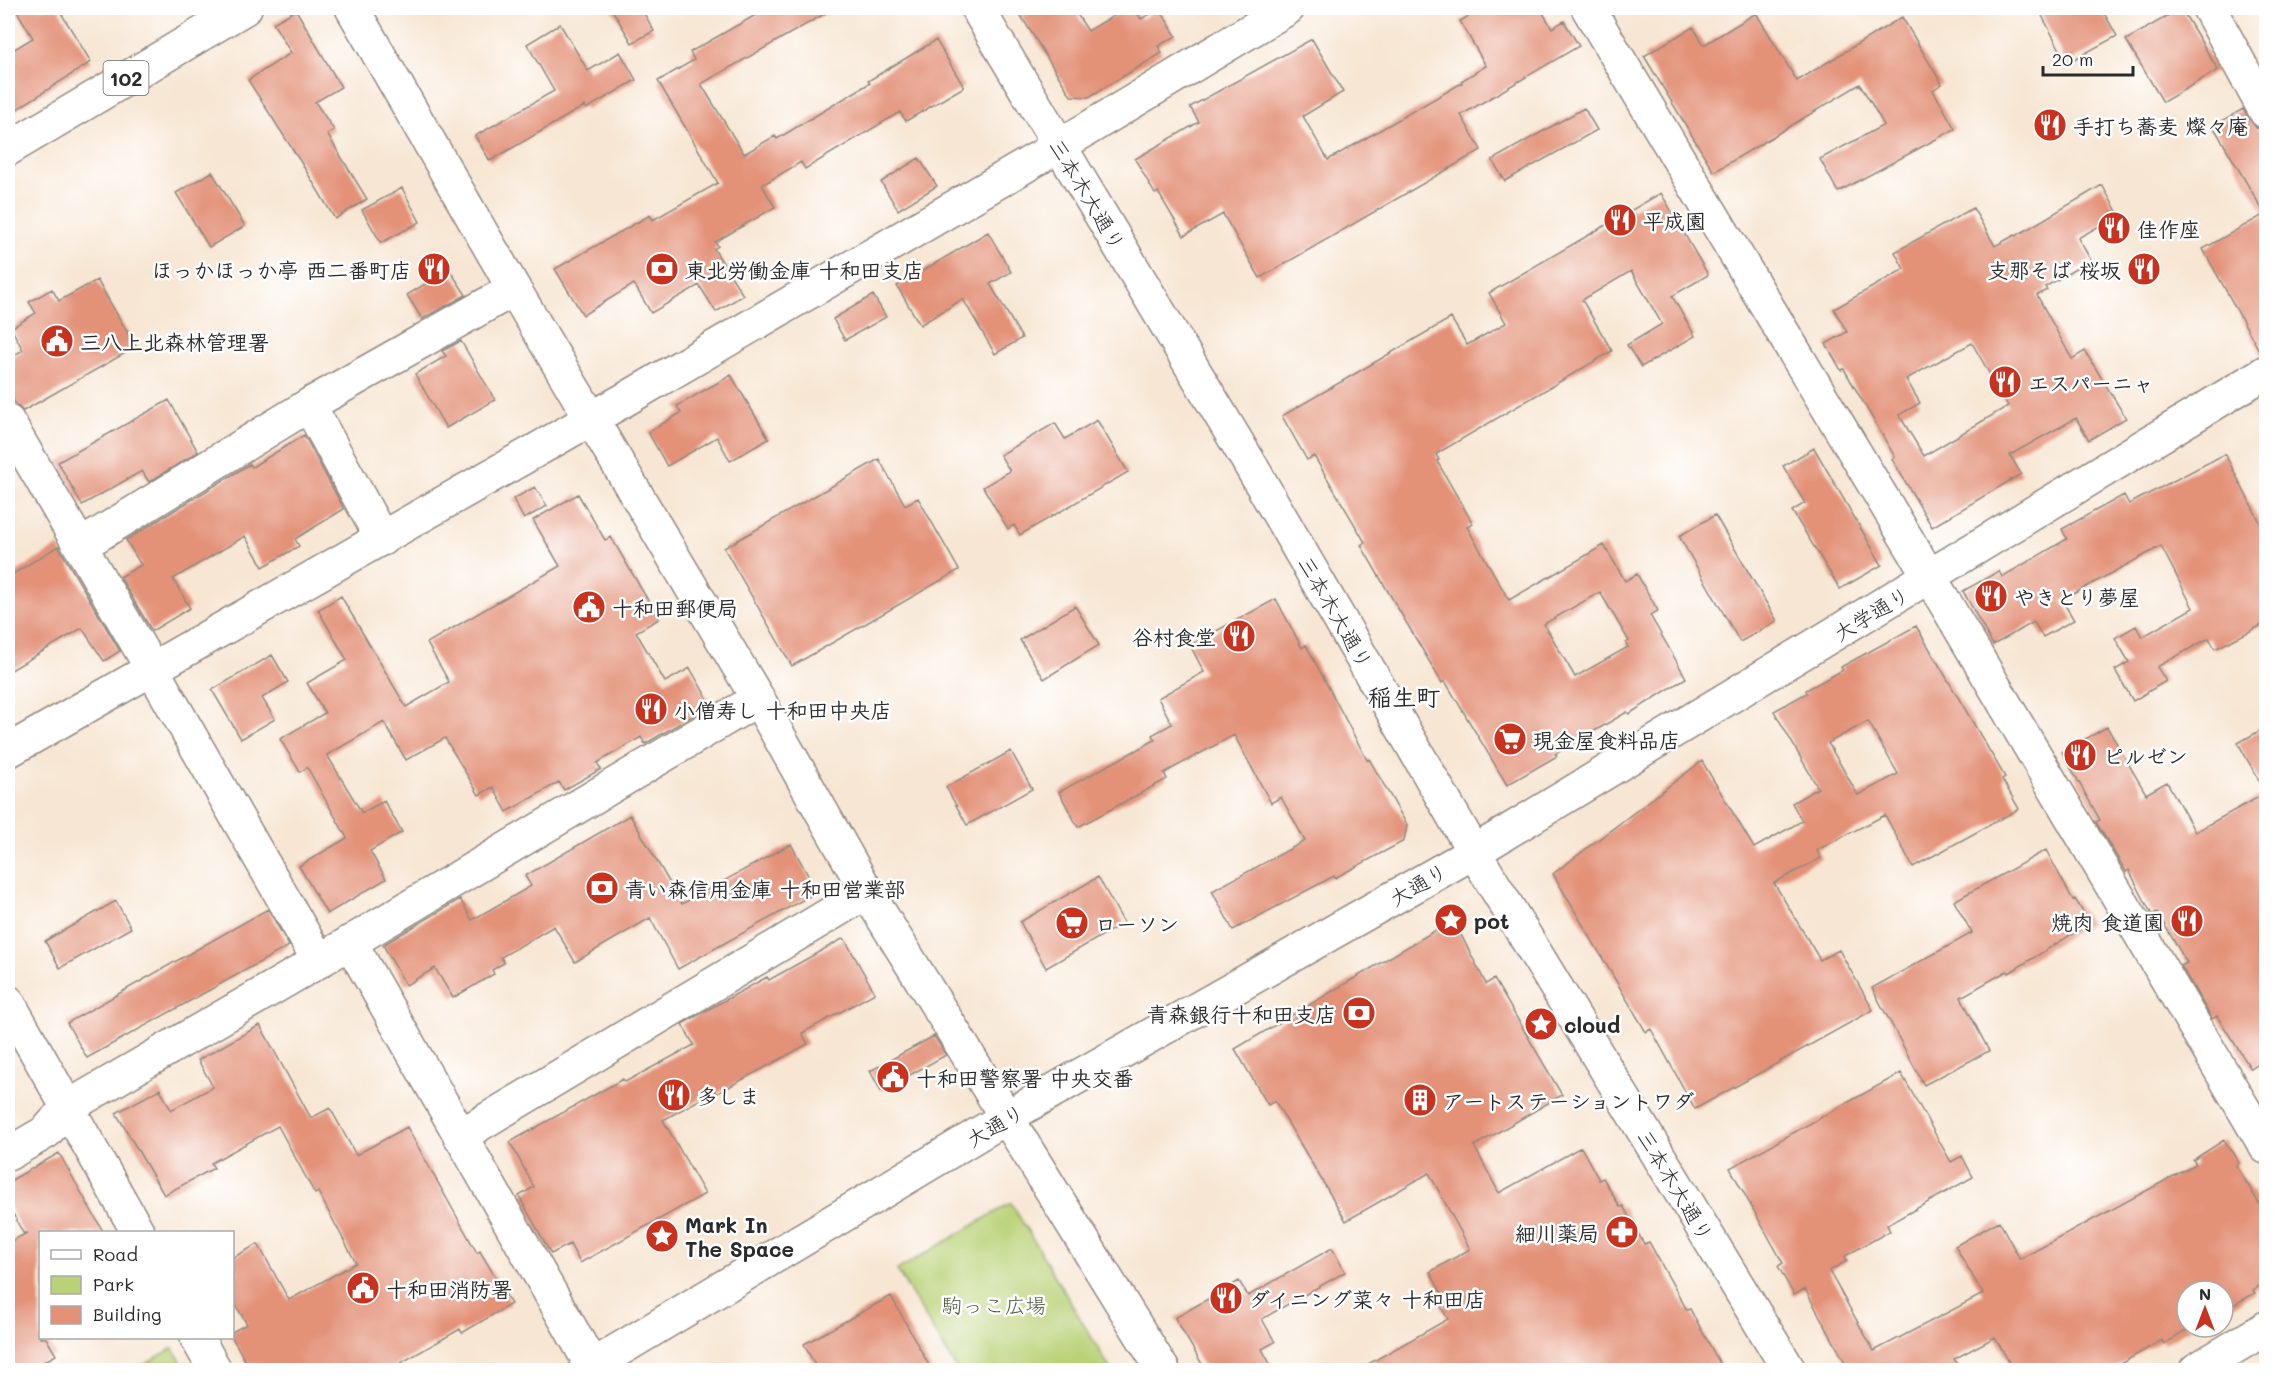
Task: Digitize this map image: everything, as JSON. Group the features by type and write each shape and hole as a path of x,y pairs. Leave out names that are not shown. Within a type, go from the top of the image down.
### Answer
{"main road":[{"name":"102","path":"8,149 245,8"},
{"path":"352,8 514,288 758,699 867,892 1163,1371"},
{"name":"三本木大通り","path":"977,8 1247,459 1474,852 1789,1371"},
{"path":"8,751 591,419 1059,146 1288,8"},
{"path":"1588,8 1929,577 2266,1147"},
{"path":"2209,8 2266,112"},
{"path":"80,546 309,405 514,288"},
{"name":"大学通り","path":"1474,852 2266,372"},
{"path":"309,405 382,539"},
{"path":"8,422 319,961"},
{"path":"8,1154 46,1131 68,1107 319,961 758,699"},
{"name":"大通り","path":"589,1368 1007,1117 1474,852"},
{"path":"460,1137 867,892"},
{"path":"350,942 589,1368"},
{"path":"8,1002 137,1231"},
{"path":"2196,1371 2266,1328"},
{"path":"198,1339 215,1371"}],"green space":[{"name":"駒っこ広場","path":"1011,1203 1111,1370 957,1370 897,1270"},
{"path":"173,1348 186,1370 135,1370"}],"building":[{"path":"15,8 58,8 91,62 8,115 8,53 33,38"},
{"path":"611,8 641,8 654,31 632,43"},
{"path":"768,8 835,8 701,84 744,154 775,136 777,139 936,40 964,87 906,121 900,112 805,169 801,162 762,185 775,207 715,242 718,246 714,249 743,295 716,312 699,285 651,313 634,284 583,315 555,269 650,215 653,220 718,183 658,81 694,60 690,52"},
{"path":"1035,8 1073,8 1088,31 1127,8 1134,8 1141,19 1160,9 1176,36 1158,46 1162,53 1089,97 1071,96 1021,16"},
{"path":"1483,8 1540,8 1552,28 1564,21 1579,46 1461,115 1481,150 1260,278 1223,214 1184,236 1158,192 1155,194 1135,159 1199,122 1190,107 1312,39 1343,92 1303,116 1328,160 1462,83 1461,81 1486,66 1460,21"},
{"path":"2038,8 2101,8 2117,36 2067,63"},
{"path":"2181,8 2218,70 2163,102 2126,40"},
{"path":"296,10 341,87 315,102 334,130 327,134 367,199 335,219 248,80 291,53 273,23"},
{"path":"1756,13 1797,81 1902,17 1942,84 1933,90 1955,129 1838,192 1820,159 1884,125 1860,84 1714,172 1644,56 1693,27 1704,45"},
{"path":"560,24 588,71 620,52 636,80 586,109 584,106 490,161 475,136 554,91 527,44"},
{"path":"1584,108 1597,130 1505,181 1492,160"},
{"path":"2243,109 2256,128 2266,131 2266,353 2261,354 2203,249 2265,214 2213,126"},
{"path":"919,158 937,186 898,210 881,182"},
{"path":"212,172 245,226 209,247 176,193"},
{"path":"2102,185 2119,215 2078,238 2091,260 2045,287 2047,290 2037,295 2072,359 2085,351 2126,418 2089,440 2076,418 2010,455 2021,474 1932,527 1892,459 1895,457 1844,369 1841,370 1826,344 1847,332 1834,309 1904,269 1895,252 1973,208 1995,246","holes":["1972,343 2008,406 1924,456 1899,415 1920,403 1906,379"]},
{"path":"402,188 420,222 381,243 362,210"},
{"path":"1661,193 1708,275 1672,296 1695,336 1641,367 1627,345 1662,324 1631,271 1582,300 1612,351 1436,454 1439,460 1437,461 1473,524 1467,527 1509,600 1604,545 1625,581 1637,574 1658,611 1650,615 1686,678 1629,714 1627,712 1555,754 1557,756 1507,785 1445,681 1442,683 1380,578 1361,545 1365,542 1314,456 1307,460 1282,416 1451,318 1467,345 1506,323 1489,293","holes":["1600,592 1629,641 1626,643 1628,647 1575,677 1544,624"]},
{"path":"988,232 1011,272 990,284 1022,338 995,354 963,299 920,325 897,286"},
{"path":"449,269 466,295 422,319 407,295"},
{"path":"97,280 136,347 23,411 16,405 8,391 8,359 23,350 11,328 36,313 29,302 52,289 59,301"},
{"path":"873,295 886,317 845,340 833,319"},
{"path":"461,341 495,400 446,428 415,374 446,356 442,351"},
{"path":"731,375 769,439 730,461 717,437 667,466 648,432 681,413 677,406"},
{"path":"169,400 198,452 149,482 142,471 82,505 58,462"},
{"path":"1097,420 1128,472 1020,535 1014,525 1008,529 983,487 1010,471 1000,455 1055,423 1065,439"},
{"path":"304,435 344,509 295,539 299,546 263,567 245,536 173,579 190,608 152,631 120,577 141,565 126,540 250,464 252,467"},
{"path":"1814,448 1882,565 1840,589 1792,511 1805,503 1783,466"},
{"path":"2225,454 2266,534 2266,623 2215,649 2209,638 2157,667 2166,681 2133,701 2115,670 2129,662 2115,638 2136,626 2142,637 2193,608 2161,546 2062,600 2074,620 2043,637 2034,622 1993,645 1963,591 1999,571 2002,577 2067,539 2062,529 2124,495 2129,504"},
{"path":"879,459 905,505 918,498 959,570 792,666 724,548"},
{"path":"535,487 547,506 524,519 513,499"},
{"path":"578,494 605,540 611,537 659,619 636,632 665,682 690,668 711,705 645,744 641,737 597,763 601,769 564,790 559,782 507,812 493,787 479,795 445,738 406,760 384,722 327,755 362,813 384,801 402,832 370,851 386,879 327,914 299,866 347,838 307,767 300,772 280,739 325,713 307,683 347,660 318,610 341,596 406,707 449,682 427,643 560,566 533,520"},
{"path":"1715,515 1777,621 1740,642 1679,536"},
{"path":"58,546 120,651 104,661 82,628 8,672 8,577"},
{"path":"1276,599 1302,648 1306,645 1367,760 1369,759 1407,825 1404,841 1233,930 1212,891 1305,841 1281,797 1271,803 1234,735 1164,773 1167,779 1078,827 1059,792 1155,740 1152,735 1172,724 1158,698 1204,672 1190,645"},
{"path":"1075,606 1099,645 1044,679 1020,640"},
{"path":"1916,626 2005,777 2002,779 2019,809 1913,867 1885,815 1817,850 1821,858 1774,883 1820,960 1839,950 1873,1010 1695,1109 1651,1029 1646,1032 1553,874 1702,761 1754,848 1802,821 1792,803 1818,788 1774,711 1843,670 1841,667","holes":["1868,721 1898,774 1858,795 1828,743"]},
{"path":"272,655 288,682 262,698 275,719 241,739 212,690"},
{"path":"2107,727 2146,794 2167,782 2195,832 2266,793 2266,1059 2251,1069 2217,1016 2212,1019 2181,966 2187,963 2157,912 2152,915 2129,870 2126,872 2096,822 2100,820 2062,752"},
{"path":"2266,727 2266,793 2238,743"},
{"path":"1011,751 1032,789 967,825 946,787"},
{"path":"630,815 682,904 791,844 817,892 678,969 650,918 575,962 554,926 501,957 504,963 492,970 494,974 453,998 435,968 406,985 383,945 460,899 472,920 531,886 525,876"},
{"path":"2046,850 2073,900 2075,899 2090,923 2009,973 2007,971 1961,997 1989,1051 1924,1085 1872,988 1972,933 1954,901"},
{"name":"ローソン","path":"1098,877 1124,923 1046,968 1020,922"},
{"path":"116,901 131,928 60,968 45,941"},
{"path":"268,909 289,946 87,1058 67,1023"},
{"path":"1441,927 1457,927 1486,984 1494,979 1562,1095 1474,1146 1499,1193 1581,1147 1599,1180 1603,1178 1620,1207 1623,1206 1644,1244 1649,1242 1724,1371 1356,1371 1448,1319 1441,1307 1447,1303 1430,1272 1470,1249 1429,1173 1346,1221 1275,1101 1268,1105 1235,1049"},
{"path":"844,938 875,993 802,1033 808,1044 663,1120 705,1194 580,1263 570,1244 551,1254 519,1196 534,1187 510,1142 623,1079 625,1082 694,1045 682,1024 767,977 769,980"},
{"path":"260,1025 311,1118 330,1108 356,1155 407,1127 477,1253 480,1251 511,1304 462,1333 460,1329 387,1371 251,1371 233,1339 234,1331 247,1324 234,1302 234,1257 258,1244 289,1300 356,1263 318,1192 315,1194 278,1126 211,1163 214,1168 164,1195 116,1113 160,1089 171,1110 213,1087 198,1060"},
{"path":"934,1036 946,1055 881,1091 870,1071"},
{"path":"1901,1073 1951,1162 1962,1156 1973,1177 1887,1225 1890,1231 1845,1256 1847,1261 1829,1271 1874,1351 1983,1294 1955,1246 1999,1221 2020,1259 2196,1164 2193,1160 2224,1140 2239,1163 2236,1165 2266,1215 2266,1282 2253,1290 2255,1293 2235,1304 2235,1279 2175,1279 2175,1338 2164,1344 2162,1340 2108,1371 2014,1371 1995,1337 1954,1359 1961,1371 1839,1371 1847,1366 1805,1289 1794,1295 1778,1266 1783,1263 1730,1168"},
{"path":"59,1153 103,1231 39,1231 39,1339 47,1339 56,1355 28,1371 15,1371 8,1358 8,1243 27,1233 23,1233 8,1204 8,1182"},
{"path":"1332,1248 1345,1272 1262,1319 1275,1342 1262,1349 1274,1371 1206,1371 1175,1318 1239,1281 1248,1296"},
{"path":"891,1296 932,1371 818,1371 804,1344"}],"place":[{"name":"手打ち蕎麦 燦々庵","path":"2050,125"},
{"name":"平成園","path":"1620,220"},
{"name":"佳作座","path":"2114,228"},
{"name":"ほっかほっか亭 西二番町店","path":"434,269"},
{"name":"東北労働金庫 十和田支店","path":"662,269"},
{"name":"支那そば 桜坂","path":"2144,269"},
{"name":"三八上北森林管理署","path":"57,341"},
{"name":"エスパーニャ","path":"2005,382"},
{"name":"やきとり夢屋","path":"1991,596"},
{"name":"十和田郵便局","path":"589,607"},
{"name":"谷村食堂","path":"1239,636"},
{"name":"小僧寿し 十和田中央店","path":"651,709"},
{"name":"現金屋食料品店","path":"1510,739"},
{"name":"ピルゼン","path":"2080,755"},
{"name":"青い森信用金庫 十和田営業部","path":"602,888"},
{"name":"pot","path":"1451,920"},
{"name":"焼肉 食道園","path":"2187,921"},
{"name":"ローソン","path":"1072,923"},
{"name":"青森銀行十和田支店","path":"1359,1013"},
{"name":"cloud","path":"1541,1024"},
{"name":"十和田警察署 中央交番","path":"893,1077"},
{"name":"多しま","path":"674,1095"},
{"name":"アートステーショントワダ","path":"1420,1100"},
{"name":"細川薬局","path":"1622,1232"},
{"name":"Mark In The Space","path":"662,1236"},
{"name":"十和田消防署","path":"363,1288"},
{"name":"ダイニング菜々 十和田店","path":"1226,1298"}],"district":[{"name":"稲生町","path":"1404,696"}]}
